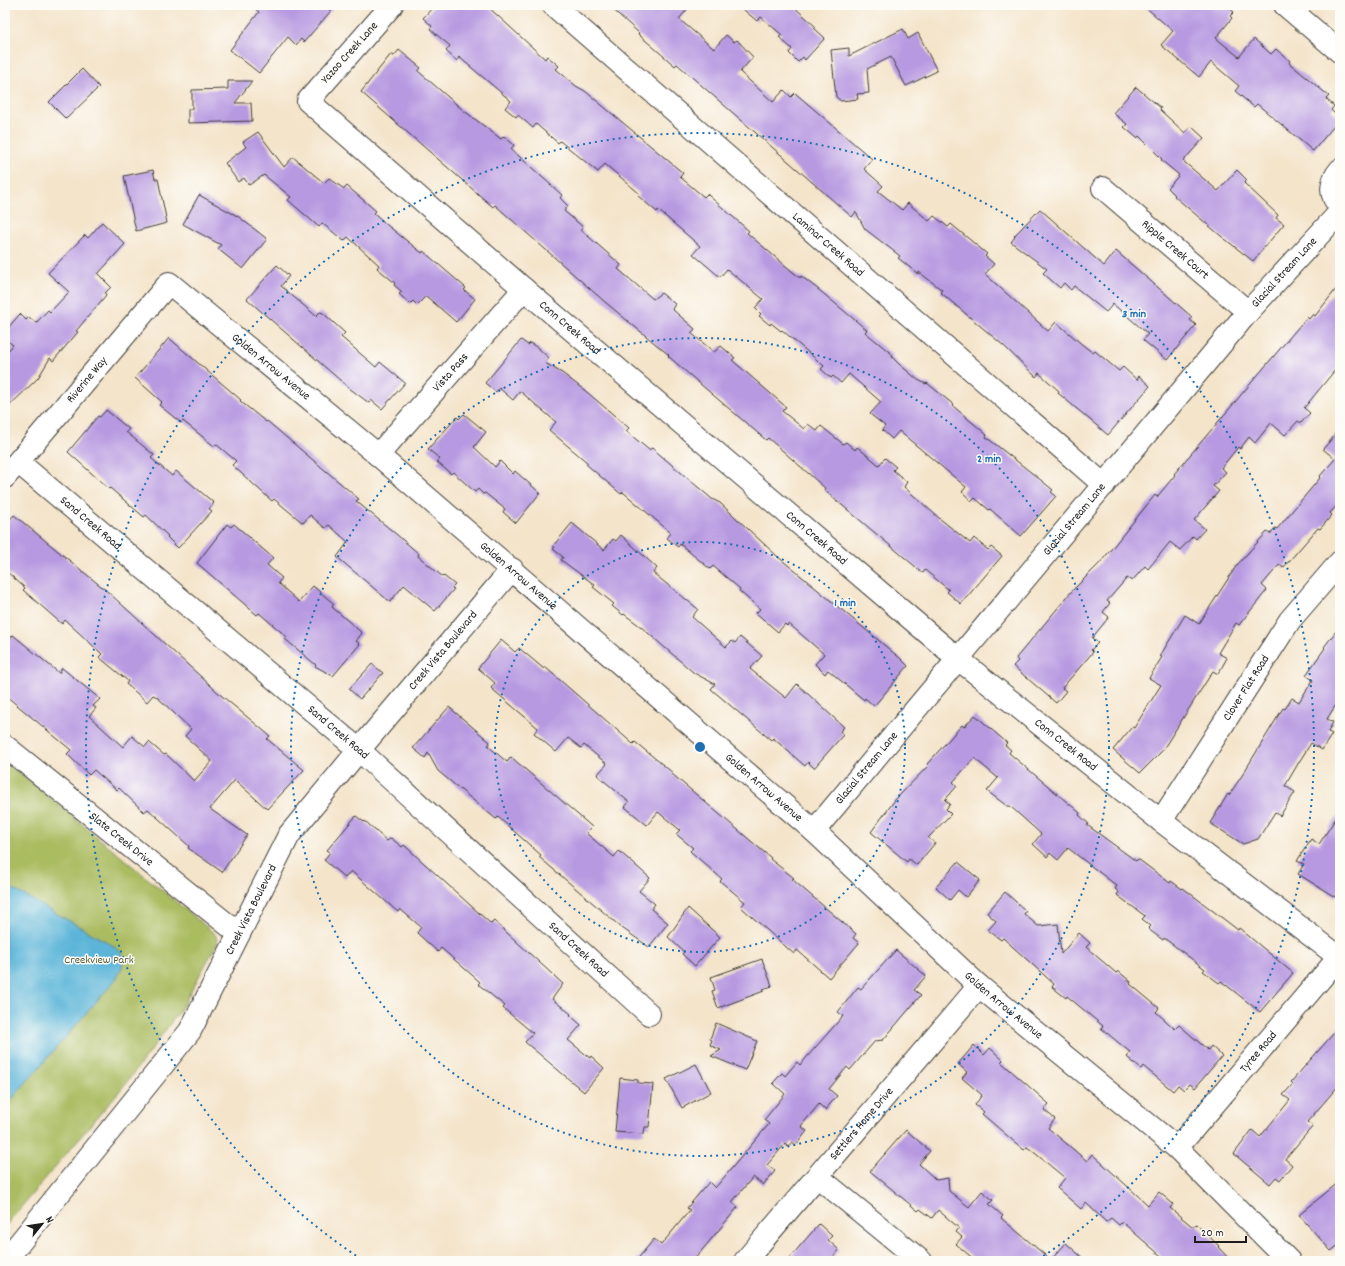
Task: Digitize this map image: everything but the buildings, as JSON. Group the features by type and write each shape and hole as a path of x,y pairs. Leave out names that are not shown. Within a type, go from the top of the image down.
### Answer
{"street":[{"name":"Yazoo Creek Lane","path":"308,100 392,5"},
{"name":"Laminar Creek Road","path":"553,5 1104,485"},
{"path":"1285,5 1340,52"},
{"name":"Conn Creek Road","path":"308,100 524,289 957,658 1161,821 1340,956"},
{"path":"1340,170 1333,181 1332,189 1333,197 1340,206"},
{"name":"Ripple Creek Court","path":"1103,188 1248,312"},
{"name":"Glacial Stream Lane","path":"814,831 957,658 1248,312 1340,212"},
{"name":"Golden Arrow Avenue","path":"168,283 378,455 814,831 979,986 1177,1148 1289,1261"},
{"name":"Riverine Way","path":"11,469 168,283"},
{"name":"Vista Pass","path":"378,455 524,289"},
{"name":"Sand Creek Road","path":"11,469 359,750 649,1014"},
{"name":"Clover Flat Road","path":"1161,821 1290,620 1340,562"},
{"name":"Creek Vista Boulevard","path":"5,1261 190,1031 238,933 290,835 359,750 512,569"},
{"name":"Slate Creek Drive","path":"5,746 238,933"},
{"name":"Tyree Road","path":"1177,1148 1340,956"},
{"name":"Settlers Home Drive","path":"744,1261 979,986"},
{"path":"818,1176 921,1261"}],"green space":[{"name":"Creekview Park","path":"5,761 215,934 218,942 181,1009 127,1082 5,1226"}],"water":[{"path":"5,888 11,888 112,945 122,953 123,964 116,979 5,1107"}]}
